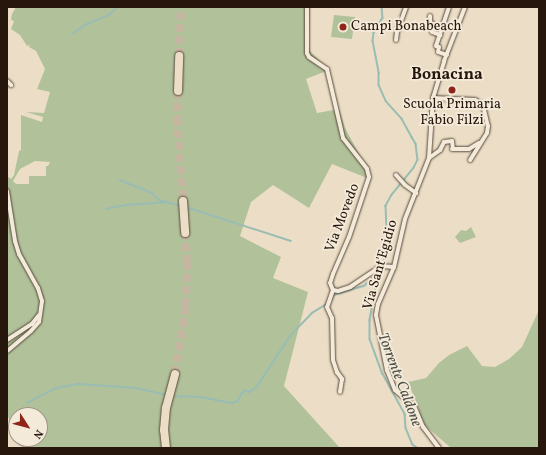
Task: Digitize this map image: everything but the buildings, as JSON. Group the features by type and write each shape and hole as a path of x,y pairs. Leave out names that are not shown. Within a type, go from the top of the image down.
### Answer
{"highway":[{"path":"178,91 180,56"},
{"path":"183,201 185,233"},
{"path":"166,448 164,430 166,408 175,374"}],"street":[{"name":"Via Movedo","path":"307,7 307,53 309,57 327,69 343,138 366,169 369,177 349,237 330,283 332,290"},
{"path":"396,40 406,7"},
{"path":"446,55 438,52 439,47 436,46 449,7"},
{"name":"Via Sant'Egidio","path":"439,448 423,427 414,406 396,390 386,370 376,309 394,266 405,219 429,158 433,98 446,55 465,7"},
{"path":"430,16 430,23 433,24 432,32 440,35"},
{"path":"7,81 11,85"},
{"path":"433,98 475,100 482,105 488,126 483,140 470,160"},
{"path":"429,158 440,150 444,142 452,141 453,149 469,149 483,140"},
{"path":"396,175 404,184 416,193"},
{"path":"7,191 15,241 19,254 38,288 42,301 39,322 32,331 7,351"},
{"path":"340,392 342,379 337,372 334,360 332,318 327,307 332,290 338,291 350,287 381,266 394,266"},
{"path":"7,340 32,324 39,315"}],"green space":[{"path":"16,7 310,7 310,51 329,70 306,79 317,113 339,109 345,128 366,167 367,178 332,164 309,208 273,185 251,202 240,236 281,257 273,278 308,292 284,386 340,448 22,447 48,447 48,407 8,407 8,416 7,414 7,176 11,179 14,175 19,151 21,150 21,115 42,122 43,117 26,112 44,113 50,92 37,89 45,69 36,51 29,47 30,45 27,46 20,35 11,29 14,21 11,20 12,14","holes":["35,161 50,162 48,166 46,166 46,176 29,176 29,184 16,184 13,181 20,169"]},
{"name":"Campi Bonabeach","path":"334,15 355,17 352,39 331,37"},
{"path":"471,227 476,237 460,243 455,237 461,230 466,231"},
{"path":"539,310 539,448 451,448 421,422 418,406 408,382 426,378 439,363 449,355 467,346 482,366 495,367 509,359 522,347"}],"waterway":[{"path":"72,34 87,24 109,15 118,7"},
{"name":"Torrente Caldone","path":"382,7 383,18 374,33 373,41 379,73 379,85 386,101 402,119 416,144 418,160 414,168 392,195 386,206 388,252 378,276 370,320 370,339 383,374 405,414 406,428 413,445 418,448"},
{"path":"120,180 152,193 160,200 181,206"},
{"path":"106,209 126,205 165,202"},
{"path":"186,207 291,241"},
{"path":"331,300 334,295 364,286 378,273"},
{"path":"172,396 201,397 232,403 238,401 241,394 246,390 249,392 256,388 290,336 312,313 327,304"},
{"path":"27,403 56,388 78,384 136,388 166,395"}],"tunnel":[{"path":"179,56 181,7"},
{"path":"178,91 177,118 183,201"},
{"path":"175,374 186,306 187,263 185,233"}],"place":[{"name":"Campi Bonabeach","path":"343,27"},
{"name":"Scuola Primaria Fabio Filzi","path":"452,90"}],"district":[{"name":"Bonacina","path":"447,75"}]}
